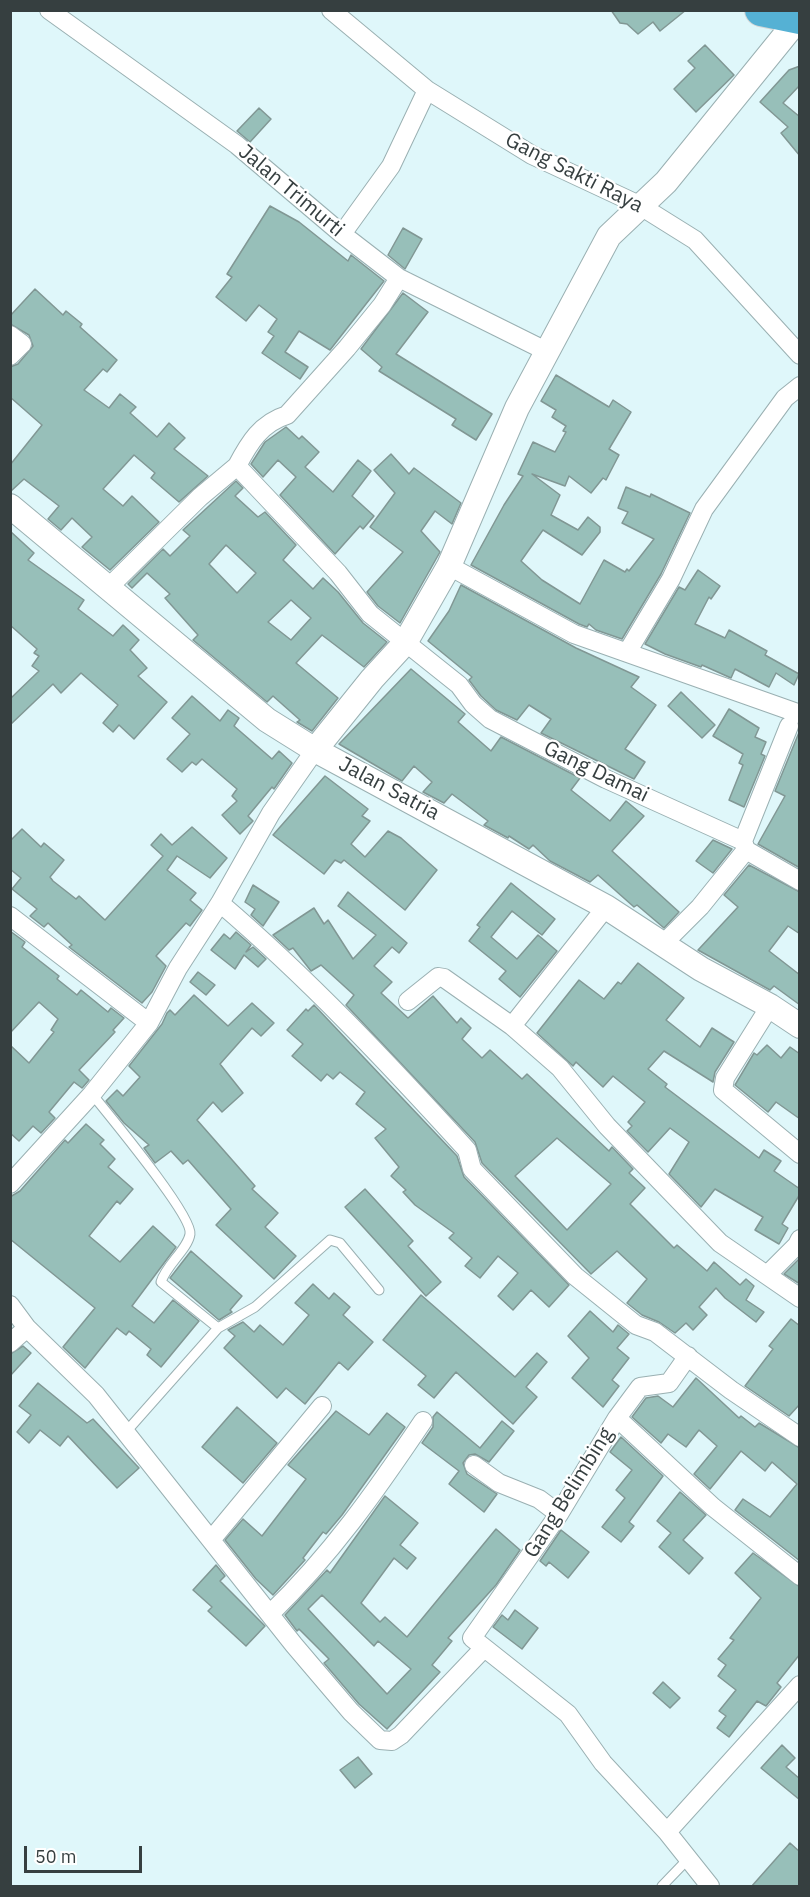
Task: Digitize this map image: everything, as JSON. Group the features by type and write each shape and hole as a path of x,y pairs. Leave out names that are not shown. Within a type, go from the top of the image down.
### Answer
{"highway":[{"path":"761,10 799,18"}],"street":[{"name":"Jalan Trimurti","path":"49,10 237,145 342,234 399,278 546,351"},
{"name":"Gang Sakti Raya","path":"331,10 427,90 532,155 639,205 695,240 800,355"},
{"path":"10,1184 92,1094 149,1023 177,968 220,903 272,813 315,750 405,642 449,566 517,408 609,236 639,205 666,182 799,18"},
{"path":"342,234 391,166 427,90"},
{"path":"110,587 200,497 237,466 252,438 276,419 287,415 347,348 382,305 399,278"},
{"path":"10,335 22,344 10,356"},
{"path":"628,651 671,579 704,509 785,398 800,386"},
{"name":"Gang Damai","path":"237,466 338,573 370,614 459,685 473,704 499,725 745,845 800,881"},
{"name":"Jalan Satria","path":"10,506 267,720 315,750 606,907 701,969 770,1006 800,1026"},
{"path":"449,566 574,634 615,650 628,651 794,720 745,845 700,908 664,943"},
{"path":"220,903 285,958 366,1040 466,1150 472,1169 575,1276 636,1325 649,1329 731,1390 800,1437"},
{"path":"512,1026 606,907"},
{"path":"10,916 149,1023"},
{"path":"408,1001 438,977 444,978 512,1026 560,1068 607,1126 720,1243 800,1298"},
{"path":"770,1006 725,1078 723,1090 800,1154"},
{"path":"767,1275 797,1245 800,1239"},
{"path":"10,1305 27,1328 96,1395 270,1614 351,1712 380,1740 392,1741 401,1735 483,1649 567,1714 603,1763 667,1832 710,1887"},
{"path":"10,1343 27,1328"},
{"name":"Gang Belimbing","path":"483,1649 472,1638 559,1514 616,1418 640,1387 669,1383 688,1356"},
{"path":"211,1540 322,1406"},
{"path":"616,1418 713,1507 800,1576"},
{"path":"270,1614 303,1582 368,1504 423,1421"},
{"path":"474,1465 499,1483 539,1499 559,1514"},
{"path":"667,1832 800,1685"}],"lane":[{"path":"92,1094 153,1173 190,1227 189,1238 168,1266 161,1282 218,1328"},
{"path":"125,1433 218,1328 255,1307 330,1240 340,1243 379,1290"},
{"path":"662,1887 688,1858"}],"building":[{"path":"611,10 686,10 660,31 653,22 638,34 627,24 620,23"},
{"path":"705,45 734,75 696,112 674,89 695,68 688,61"},
{"path":"800,66 800,85 783,103 800,117 800,156 781,133 788,127 760,102 789,70"},
{"path":"259,108 271,119 250,142 237,131"},
{"path":"270,206 299,222 348,261 351,255 384,281 330,350 299,331 285,352 308,367 300,379 262,353 274,336 268,332 277,319 259,305 246,321 216,297 232,277 227,274"},
{"path":"403,228 422,239 405,269 388,255"},
{"path":"35,289 63,315 66,311 82,324 80,327 117,360 107,372 103,369 84,390 109,408 120,394 136,407 130,413 157,437 169,423 185,438 174,449 208,476 179,502 151,478 155,473 134,455 103,489 123,506 132,496 159,522 110,570 82,547 92,537 72,518 61,530 48,519 59,506 24,479 10,492 10,465 42,425 10,397 10,367 18,364 33,346 29,335 10,324 10,316"},
{"path":"403,293 428,312 396,354 492,414 476,440 452,425 456,419 379,371 382,367 361,349"},
{"path":"556,375 609,407 613,400 631,412 609,449 619,455 606,480 603,478 591,493 569,476 565,486 532,474 560,495 551,515 578,530 588,517 600,527 600,532 582,555 543,530 521,561 542,580 580,604 604,560 625,572 627,569 629,571 654,539 622,523 628,512 618,508 626,487 650,497 651,494 690,513 661,574 622,639 596,630 589,624 587,627 579,624 471,565 523,476 518,474 533,442 555,452 566,432 563,431 566,426 552,417 556,410 541,401"},
{"path":"286,427 299,439 302,436 319,452 305,467 333,492 358,460 371,471 352,496 374,516 363,529 360,526 335,554 280,495 296,477 278,460 263,477 251,464 265,442"},
{"path":"391,454 409,474 414,468 461,503 452,524 435,511 421,531 440,552 400,623 378,606 367,592 403,552 370,527 395,493 374,470"},
{"path":"236,481 243,488 235,496 258,517 265,512 296,545 283,560 313,589 323,578 338,592 363,623 387,642 364,667 322,635 296,663 338,698 312,731 297,722 300,720 273,696 267,702 193,640 198,635 165,598 170,594 147,573 132,588 128,584 163,549 170,556 190,536 183,530","holes":["226,545 256,573 237,593 209,564","291,600 311,618 291,640 268,622"]},
{"path":"10,531 34,553 28,560 84,600 78,609 113,636 123,625 139,640 130,650 147,668 138,676 167,702 134,739 119,725 113,732 103,723 118,705 81,673 61,693 53,684 10,725 10,699 39,671 32,666 39,656 34,653 37,649 10,625"},
{"path":"698,570 720,586 711,599 709,597 695,624 725,638 729,630 767,651 765,655 799,674 794,685 776,673 769,687 735,669 731,678 702,665 701,667 665,654 645,644 679,587 685,590"},
{"path":"461,585 576,648 639,677 631,687 656,705 625,749 645,762 634,779 541,733 551,719 529,705 517,720 496,710 469,680 472,677 428,641 449,611"},
{"path":"411,669 465,714 458,722 491,751 501,737 580,778 571,790 610,821 626,801 644,816 612,851 679,912 664,928 637,905 634,907 598,875 590,882 550,861 533,845 529,849 509,836 508,838 484,825 488,821 452,794 444,803 423,792 432,782 414,766 402,781 339,744"},
{"path":"681,692 715,725 702,738 668,706"},
{"path":"192,696 220,721 228,710 239,718 234,726 272,759 279,751 292,763 274,789 272,787 248,816 253,821 240,834 222,815 237,801 232,796 237,789 202,759 196,765 192,762 182,772 167,759 190,734 172,718"},
{"path":"729,709 759,728 755,737 766,742 761,754 765,756 744,807 729,800 743,765 739,763 743,754 713,736"},
{"path":"800,730 800,868 758,844 785,796 775,791"},
{"path":"325,776 368,809 362,816 370,821 351,844 365,857 388,831 401,838 437,870 405,910 344,860 341,863 335,860 324,874 273,835"},
{"path":"192,827 227,858 210,878 177,856 167,870 196,893 190,900 202,910 190,926 186,923 156,956 166,966 152,992 142,1003 69,947 72,945 48,923 44,927 30,916 37,909 12,889 21,878 10,869 10,841 22,829 41,847 44,843 64,860 50,877 53,881 76,899 79,896 105,920 163,856 151,845 161,834 172,845"},
{"path":"713,840 732,849 713,873 696,861"},
{"path":"749,865 800,892 800,934 788,926 769,951 800,975 800,1005 774,986 770,990 698,950 738,907 724,895"},
{"path":"511,883 555,919 542,935 512,911 491,937 517,959 538,935 557,951 520,997 499,979 506,971 469,941 480,927 477,925"},
{"path":"253,885 279,902 263,926 251,915 255,909 245,902"},
{"path":"348,892 407,943 399,953 392,947 374,966 392,982 381,993 408,1018 433,996 457,1023 461,1018 471,1028 462,1039 482,1058 490,1050 522,1079 527,1074 609,1151 612,1147 633,1169 629,1173 645,1188 630,1204 674,1248 677,1245 707,1271 714,1262 740,1285 746,1279 754,1286 746,1300 764,1312 756,1322 716,1288 699,1307 707,1315 693,1330 686,1323 675,1333 659,1322 642,1315 627,1303 647,1279 617,1251 591,1274 482,1163 475,1142 346,1005 354,995 321,965 311,971 293,948 289,950 273,935 314,908 324,924 328,920 353,959 376,935 338,906","holes":["557,1138 611,1184 567,1230 515,1176"]},
{"path":"10,931 25,942 22,947 59,976 57,979 77,995 81,990 108,1012 111,1008 124,1018 113,1030 115,1032 79,1070 89,1080 82,1088 74,1082 49,1112 55,1118 41,1133 33,1126 19,1141 10,1133 10,1045 29,1063 54,1032 51,1030 58,1019 39,1002 10,1033"},
{"path":"236,932 251,945 246,952 253,947 266,959 258,967 244,955 235,969 211,950 224,934 230,939"},
{"path":"638,963 684,998 666,1020 700,1047 712,1028 734,1042 715,1072 713,1082 664,1051 648,1069 667,1084 665,1087 759,1158 764,1150 781,1161 774,1171 800,1189 800,1194 782,1224 788,1228 779,1244 755,1230 763,1217 715,1189 701,1207 669,1174 689,1142 670,1128 648,1152 627,1131 632,1126 628,1122 645,1102 613,1076 603,1087 576,1062 573,1066 537,1033 579,980 604,999 618,982 621,984"},
{"path":"198,972 215,985 206,995 190,982"},
{"path":"194,995 228,1026 252,1003 274,1023 261,1036 252,1028 220,1064 243,1093 222,1112 213,1102 197,1120 255,1186 252,1189 278,1213 265,1227 296,1256 274,1279 216,1225 231,1209 188,1160 183,1164 171,1151 155,1163 144,1148 149,1145 124,1123 106,1101 117,1090 123,1096 140,1077 129,1066 162,1024 167,1013 170,1010 175,1015"},
{"path":"314,1005 457,1156 464,1177 569,1285 549,1307 531,1290 513,1310 498,1296 518,1273 498,1256 480,1278 465,1266 472,1258 449,1238 454,1233 415,1205 403,1192 406,1190 391,1176 399,1167 375,1138 386,1129 356,1104 365,1092 340,1072 333,1079 327,1074 321,1081 292,1056 303,1044 287,1030 306,1009 308,1011"},
{"path":"767,1045 781,1058 790,1047 800,1054 800,1119 776,1102 768,1112 735,1085 754,1053 757,1055"},
{"path":"86,1124 104,1140 100,1144 115,1159 108,1167 133,1189 120,1204 117,1201 89,1236 120,1262 153,1226 176,1247 132,1306 154,1323 173,1300 199,1321 161,1367 147,1355 151,1349 129,1331 126,1335 117,1328 85,1368 63,1347 95,1308 10,1239 10,1197 20,1191 65,1140 68,1143"},
{"path":"365,1189 413,1241 408,1246 441,1282 426,1296 345,1207"},
{"path":"191,1251 242,1296 230,1310 232,1312 219,1320 170,1278"},
{"path":"800,1258 800,1284 784,1274"},
{"path":"313,1284 329,1299 334,1293 350,1307 343,1315 373,1342 348,1370 339,1362 305,1404 286,1388 277,1398 224,1348 235,1336 228,1330 243,1322 254,1332 260,1325 283,1345 309,1315 295,1303"},
{"path":"421,1295 515,1377 537,1353 547,1362 526,1387 537,1397 513,1424 456,1372 434,1398 418,1385 426,1376 383,1340"},
{"path":"590,1311 613,1332 618,1325 629,1334 617,1348 629,1358 612,1380 619,1386 603,1407 572,1378 589,1358 568,1336"},
{"path":"791,1319 800,1326 800,1404 789,1416 745,1386 773,1349 769,1346"},
{"path":"23,1346 31,1353 10,1376 10,1354"},
{"path":"696,1378 739,1418 741,1416 755,1427 759,1423 800,1448 800,1561 735,1510 743,1499 770,1517 797,1484 772,1462 765,1471 741,1451 710,1489 694,1474 717,1446 699,1430 686,1447 668,1434 661,1443 632,1417 646,1398 658,1396 673,1407"},
{"path":"38,1383 87,1423 93,1419 139,1468 117,1488 68,1436 60,1446 40,1430 29,1443 17,1432 31,1415 19,1406"},
{"path":"237,1407 277,1443 243,1483 202,1447"},
{"path":"336,1411 369,1435 387,1413 405,1427 342,1515 326,1534 323,1532 303,1558 305,1560 273,1595 256,1579 225,1540 243,1519 262,1536 306,1479 288,1465"},
{"path":"437,1412 480,1448 502,1421 514,1431 489,1462 475,1454 469,1455 463,1463 467,1474 497,1494 484,1512 449,1484 459,1471 422,1443 433,1427 433,1417"},
{"path":"621,1437 663,1476 629,1522 634,1526 621,1542 602,1527 625,1498 616,1490 632,1470 610,1452"},
{"path":"680,1492 706,1515 683,1540 703,1558 689,1574 659,1547 671,1533 657,1521"},
{"path":"385,1496 418,1523 400,1545 416,1558 407,1569 394,1558 361,1603 380,1622 385,1617 407,1637 496,1529 520,1550 496,1585 448,1638 452,1641 432,1665 440,1672 387,1729 359,1704 324,1663 329,1659 299,1629 297,1631 285,1615 327,1570 330,1573","holes":["322,1595 374,1646 378,1641 411,1669 387,1694 308,1609"]},
{"path":"561,1530 589,1552 568,1578 549,1562 546,1566 540,1561"},
{"path":"753,1553 800,1587 800,1654 777,1683 781,1687 766,1706 757,1701 729,1737 717,1728 726,1716 719,1711 736,1690 718,1676 726,1665 718,1659 734,1640 730,1638 761,1598 735,1573"},
{"path":"216,1565 225,1576 220,1581 265,1626 246,1646 208,1611 212,1607 193,1590"},
{"path":"515,1610 538,1628 522,1649 493,1627 502,1615 508,1620"},
{"path":"663,1682 680,1698 670,1708 653,1693"},
{"path":"782,1745 795,1758 786,1767 800,1779 800,1800 761,1768"},
{"path":"358,1757 372,1774 355,1788 340,1770"},
{"path":"790,1843 800,1852 800,1887 751,1887"}]}
